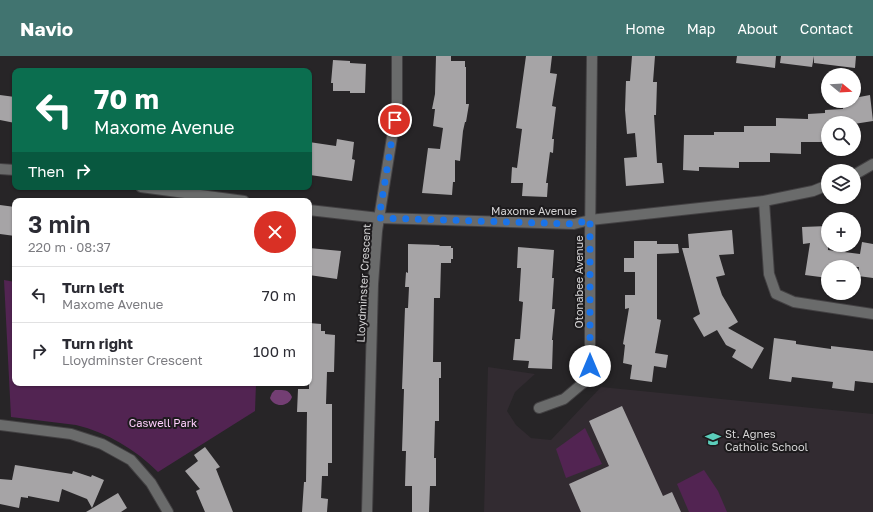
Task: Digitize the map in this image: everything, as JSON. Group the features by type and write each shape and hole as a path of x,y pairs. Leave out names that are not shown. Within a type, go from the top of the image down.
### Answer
{"street":[{"name":"Lloydminster Crescent","path":"367,512 373,284 379,218 397,106 397,56"},
{"name":"Otonabee Avenue","path":"539,408 564,399 583,383 590,366 592,56"},
{"path":"861,171 873,164"},
{"path":"0,169 12,170"},
{"name":"Maxome Avenue","path":"312,210 379,218 574,224 590,220 764,202 821,188"},
{"path":"163,190 222,198"},
{"path":"764,202 769,274 776,294 794,302 873,314"},
{"path":"0,425 71,434 102,444 131,460 151,483 168,512"}],"shaded area":[{"name":"St. Agnes Catholic School","path":"488,367 535,374 515,392 507,411 516,425 531,438 551,440 601,387 873,414 873,512 484,512"},
{"path":"275,390 287,391 291,394 292,397 288,403 278,405 272,401 270,398"}],"green space":[{"name":"Caswell Park","path":"4,280 12,281 12,386 256,386 255,411 158,472 130,449 99,432 76,425 11,417"},
{"path":"585,428 602,464 566,478 556,449"},
{"path":"704,470 718,491 727,512 689,512 677,484"}],"building":[{"path":"436,56 451,56 451,61 465,61 466,67 466,104 469,104 463,131 460,161 455,160 455,182 453,182 452,195 422,193 428,148 440,149 443,128 433,126 435,109 432,109 435,94"},
{"path":"526,56 552,56 550,73 557,74 552,106 556,107 552,139 554,139 553,153 550,152 546,183 548,183 547,197 522,196 523,183 511,183 512,167 517,168 522,129 516,128"},
{"path":"632,56 655,56 653,82 657,82 656,115 654,115 657,163 662,163 664,183 626,186 624,158 637,157 635,133 627,134 625,110 626,81 630,81"},
{"path":"737,56 776,56 775,68 736,63"},
{"path":"781,56 814,56 812,67 780,63"},
{"path":"814,56 856,56 855,68 814,63"},
{"path":"333,60 366,64 365,93 333,91 333,83 331,83"},
{"path":"0,95 12,97 12,122 0,120"},
{"path":"870,95 873,121 861,123 861,116 821,116 821,142 801,142 801,154 770,153 770,162 739,162 739,168 699,167 699,171 683,170 684,135 714,135 714,132 744,132 744,126 776,126 776,118 808,119 808,114 825,113 825,110 861,108 861,97"},
{"path":"337,139 354,142 352,159 355,160 352,181 312,175 312,142 336,146"},
{"path":"0,205 12,207 12,236 0,234"},
{"path":"821,226 821,252 860,254 862,242 873,244 873,278 861,276 861,260 821,260 821,277 805,275 810,243 803,244 802,227"},
{"path":"732,230 734,254 719,255 725,275 716,277 722,295 738,322 728,328 764,348 752,369 732,357 736,350 726,345 717,330 704,337 693,318 700,314 682,248 689,248 688,234"},
{"path":"634,241 657,241 657,244 678,244 679,253 657,254 657,319 661,320 655,353 668,355 666,368 654,366 652,382 630,379 632,365 623,363 625,345 623,344 629,308 625,309 625,295 635,295 635,272 624,272 624,258 634,258"},
{"path":"408,244 451,246 451,248 453,248 453,259 451,259 451,263 441,263 440,298 434,298 433,362 441,362 441,378 439,378 439,421 435,421 434,458 436,458 436,486 430,486 429,512 412,512 412,486 405,486 406,451 402,451 404,389 402,389 405,308 408,308 409,287 405,287 406,272 408,273"},
{"path":"518,247 554,250 552,309 555,309 552,340 552,369 528,368 529,361 513,360 515,339 520,339 523,302 519,301 521,268 517,268"},
{"path":"312,248 341,251 337,279 312,275"},
{"path":"312,323 321,324 321,331 325,331 325,334 335,335 334,372 327,372 326,404 332,404 332,463 328,463 328,476 322,476 321,498 328,499 327,512 302,512 304,482 306,482 307,412 297,412 298,389 309,389 309,386 312,386"},
{"path":"774,338 796,341 796,344 831,349 831,346 873,351 873,383 855,381 854,391 832,388 833,382 792,377 791,382 769,379"},
{"path":"622,406 663,496 672,492 681,512 581,512 569,484 609,466 589,421"},
{"path":"205,447 220,467 216,469 233,512 205,512 196,491 200,489 185,471 198,461 194,455"},
{"path":"15,465 72,474 73,471 91,477 92,475 104,480 92,508 87,499 62,489 59,502 28,496 28,498 21,497 19,508 0,504 0,479 12,480"},
{"path":"118,493 127,508 121,512 86,512"}],"place":[{"name":"St. Agnes Catholic School","path":"713,439"}],"route":[{"path":"395,120 379,218 574,224 590,220 590,366"}]}
